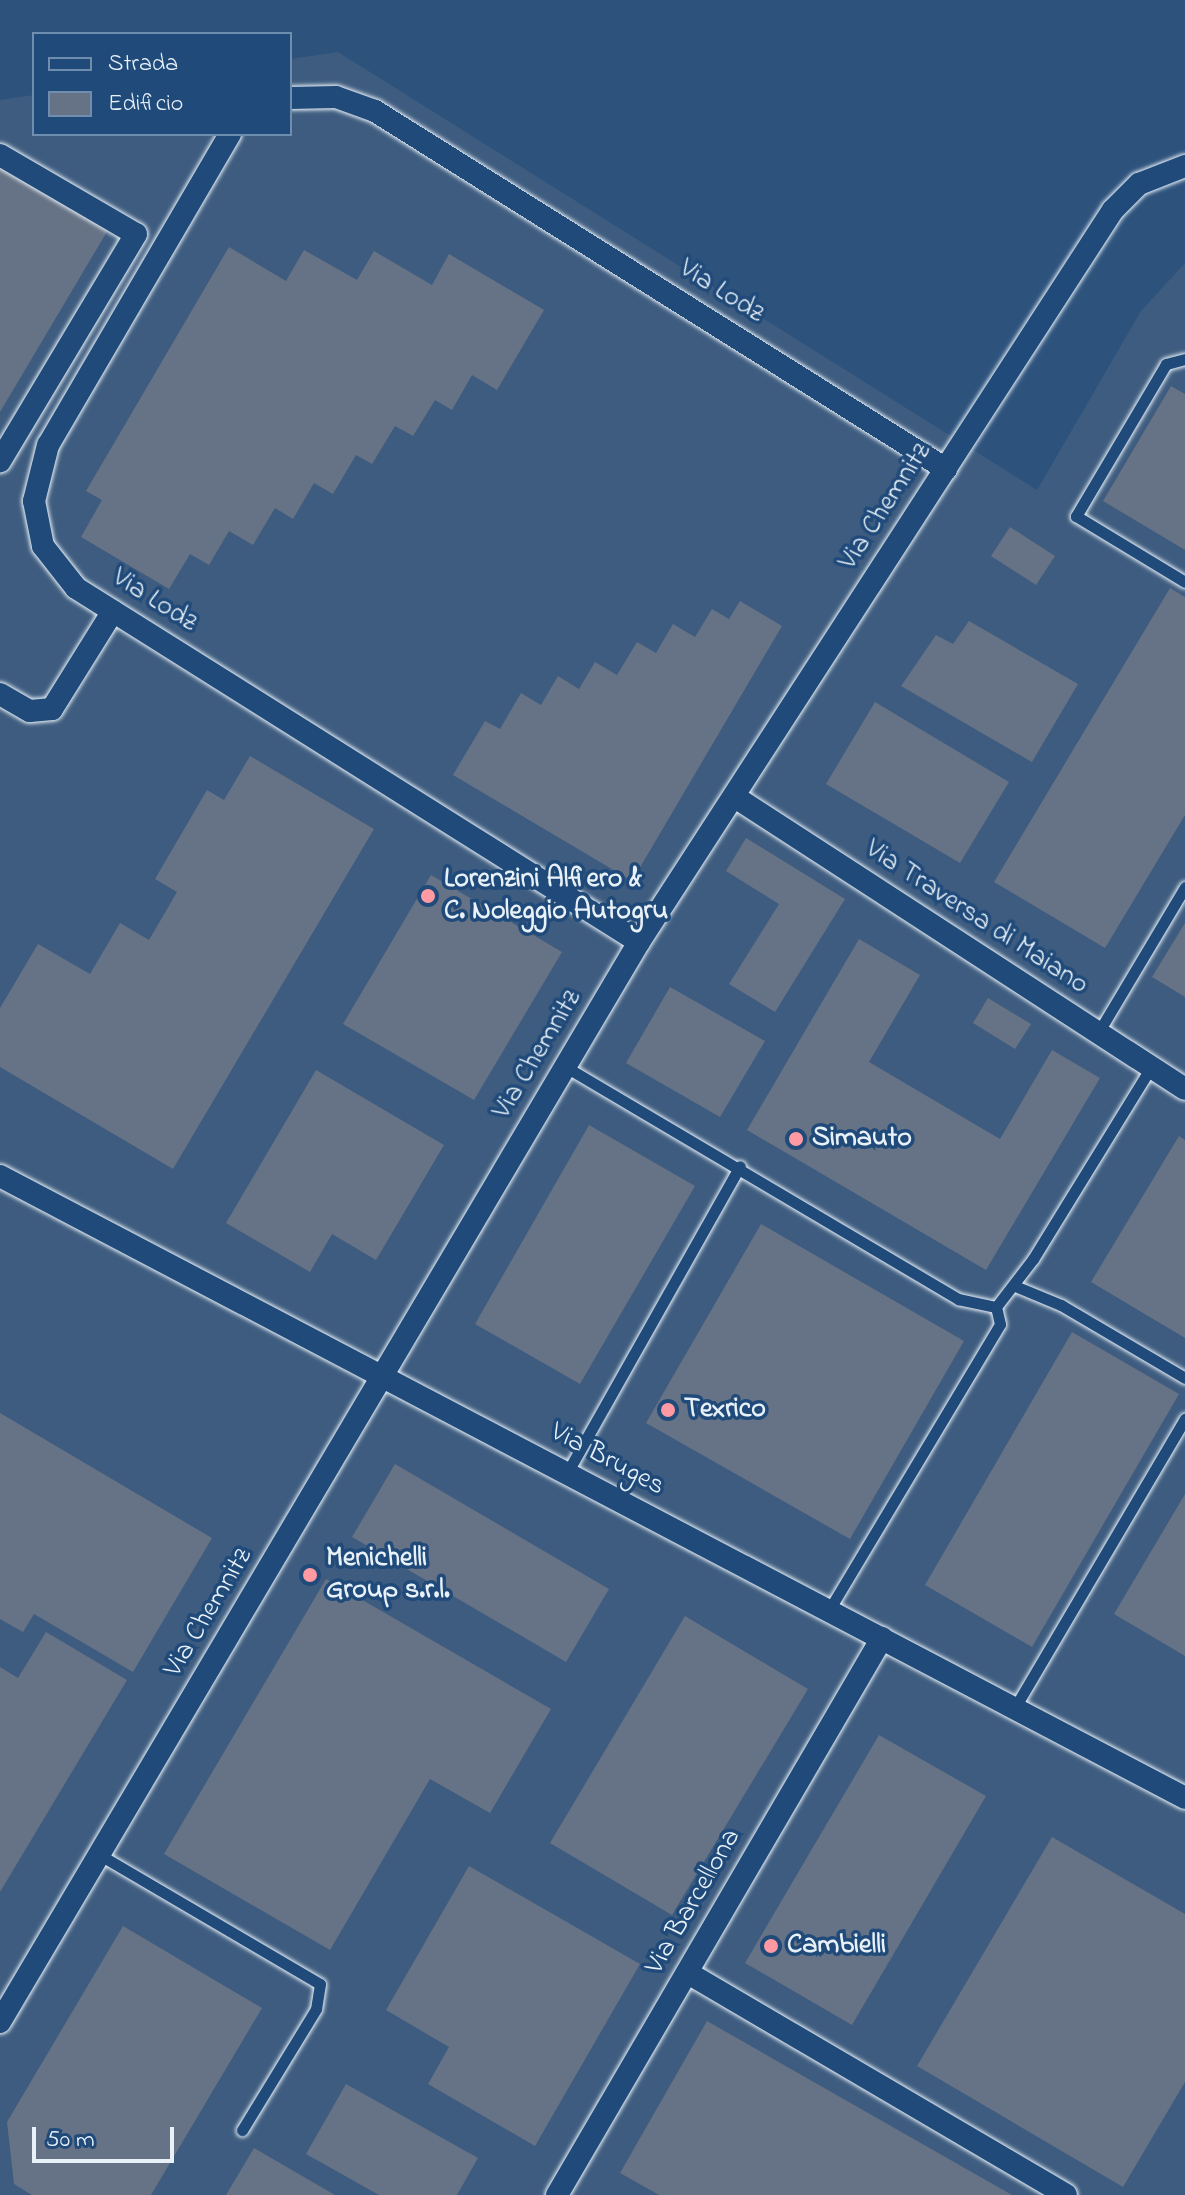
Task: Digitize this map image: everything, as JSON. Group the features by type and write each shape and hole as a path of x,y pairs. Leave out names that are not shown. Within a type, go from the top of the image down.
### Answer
{"street":[{"name":"Via Lodz","path":"292,98 336,97 375,111 946,469"},
{"name":"Via Lodz","path":"229,136 48,445 36,480 36,524 53,565 65,580 113,611 639,942"},
{"path":"0,155 136,234 0,461"},
{"name":"Via Chemnitz","path":"0,2022 639,942 1113,210 1139,184 1185,166"},
{"path":"0,694 30,711 52,709 113,611"},
{"name":"Via Traversa di Maiano","path":"735,797 1185,1089"},
{"name":"Via Bruges","path":"0,1176 1185,1798"},
{"name":"Via Barcellona","path":"557,2195 882,1638"},
{"path":"688,1973 1066,2195"}],"lane":[{"path":"1185,359 1166,364 1076,516 1185,582"},
{"path":"1098,1033 1185,887"},
{"path":"566,1067 740,1166 958,1299 996,1307"},
{"path":"996,1307 1015,1286 1151,1067"},
{"path":"567,1473 740,1166"},
{"path":"1015,1286 1061,1305 1185,1378"},
{"path":"829,1610 1000,1324 996,1307"},
{"path":"1014,1709 1185,1419"},
{"path":"100,1855 320,1984 316,2009 242,2130"}],"shaded area":[{"path":"338,52 1037,490 1141,311 1185,263 1185,2195 0,2195 0,100 32,95 32,136 292,136 292,59"}],"building":[{"path":"0,166 108,230 0,412"},
{"path":"229,247 286,281 304,250 357,280 374,251 432,285 449,254 544,310 497,390 472,375 452,410 435,400 413,436 395,426 372,464 356,455 333,494 314,483 293,519 275,508 253,545 229,531 209,565 190,554 169,589 81,537 102,500 86,491"},
{"path":"1171,386 1185,394 1185,550 1103,501"},
{"path":"1010,527 1055,556 1036,585 991,556"},
{"path":"1170,588 1185,597 1185,815 1105,948 994,882"},
{"path":"740,601 782,626 632,881 453,775 485,721 500,729 521,693 541,705 558,676 579,689 595,662 617,675 637,642 656,653 673,624 695,637 712,609 729,619"},
{"path":"969,621 1078,684 1032,762 901,686 936,635 953,644"},
{"path":"875,702 1009,782 960,863 826,784"},
{"path":"250,756 374,829 173,1169 0,1067 0,1008 38,944 90,974 120,923 149,940 177,892 155,879 207,790 224,800"},
{"path":"746,838 845,899 775,1012 729,984 779,904 726,871"},
{"path":"431,875 562,952 474,1100 343,1024"},
{"path":"1185,923 1185,997 1152,977"},
{"path":"859,939 920,975 869,1062 1000,1139 1052,1050 1100,1078 986,1270 747,1130"},
{"path":"670,987 765,1041 720,1117 626,1063"},
{"path":"988,998 1031,1024 1015,1049 973,1023"},
{"path":"316,1070 444,1145 376,1260 332,1234 310,1272 226,1223"},
{"path":"589,1125 695,1186 580,1384 475,1324"},
{"path":"1179,1136 1185,1140 1185,1338 1091,1282"},
{"path":"761,1224 964,1341 850,1539 646,1423"},
{"path":"1072,1332 1179,1394 1032,1647 925,1585"},
{"path":"0,1413 212,1538 133,1672 34,1614 23,1632 0,1619"},
{"path":"395,1464 609,1589 566,1662 352,1537"},
{"path":"1185,1494 1185,1656 1114,1614"},
{"path":"326,1579 551,1709 490,1813 430,1779 330,1950 164,1854"},
{"path":"685,1616 808,1689 672,1915 550,1843"},
{"path":"46,1632 127,1680 0,1892 0,1667 18,1678"},
{"path":"879,1735 986,1796 852,2025 745,1963"},
{"path":"1052,1837 1185,1914 1185,2082 1123,2187 917,2066"},
{"path":"469,1866 640,1964 535,2146 428,2084 449,2047 386,2010"},
{"path":"123,1926 262,2008 151,2195 32,2195 14,2184 7,2122"},
{"path":"707,2021 1012,2195 659,2195 620,2173"},
{"path":"346,2084 478,2158 457,2195 379,2195 306,2154"},
{"path":"254,2148 335,2195 226,2195"}],"place":[{"name":"Lorenzini Alfiero & C. Noleggio Autogru","path":"428,896"},
{"name":"Simauto","path":"796,1139"},
{"name":"Texrico","path":"668,1410"},
{"name":"Menichelli Group s.r.l.","path":"310,1575"},
{"name":"Cambielli","path":"771,1946"}]}
